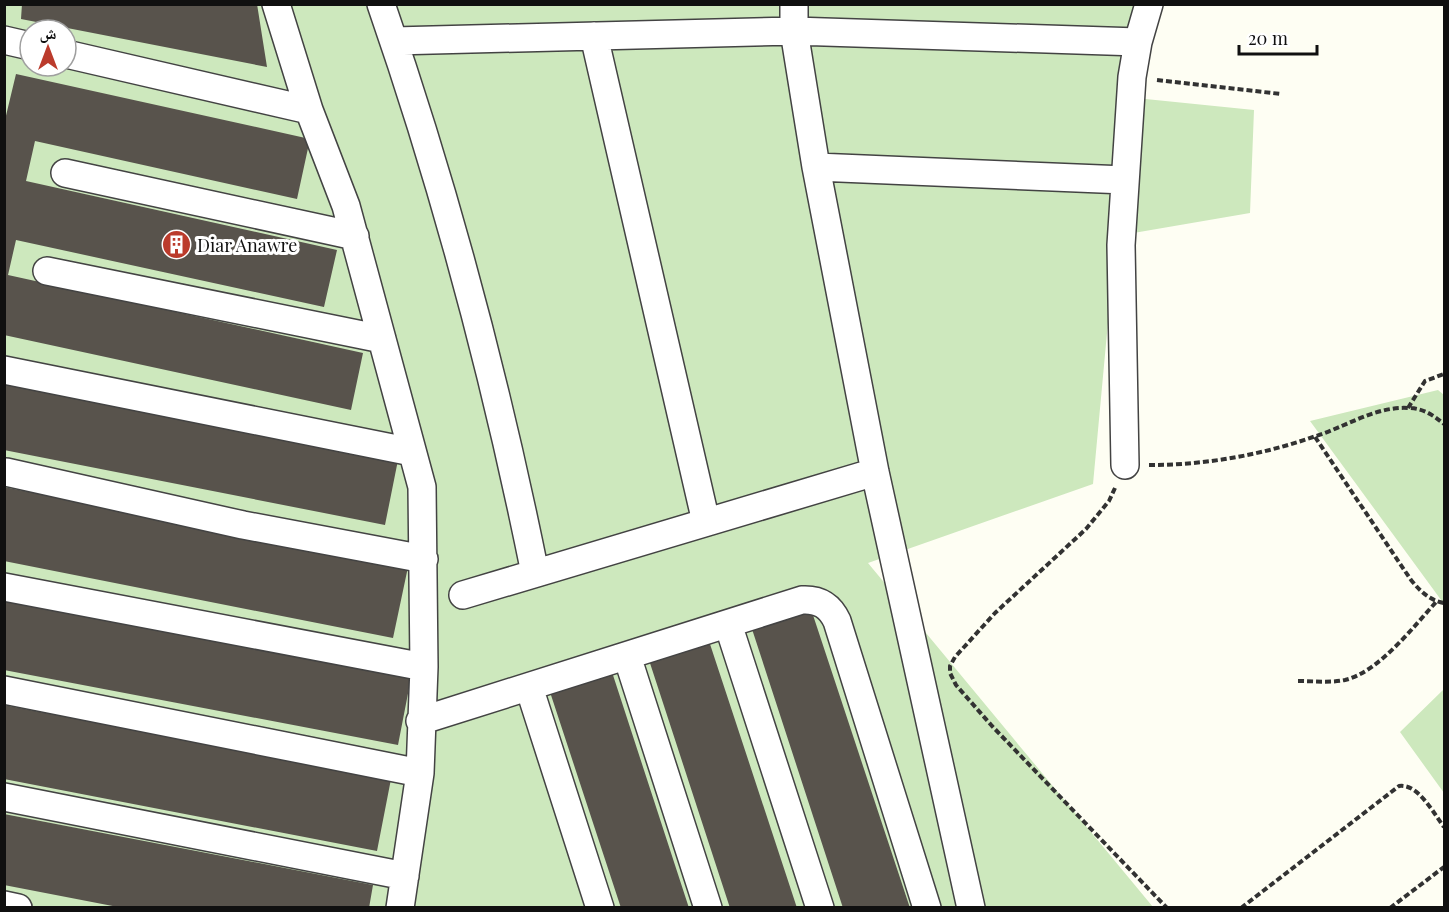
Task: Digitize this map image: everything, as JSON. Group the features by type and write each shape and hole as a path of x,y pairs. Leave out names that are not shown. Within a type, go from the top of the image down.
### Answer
{"street":[{"path":"276,4 309,110 355,236 422,487 424,667 420,721 420,772 400,908"},
{"path":"381,4 455,234 485,347 535,573"},
{"path":"794,4 794,31 816,167 875,472 971,908"},
{"path":"1125,465 1121,245 1132,77 1138,42 1149,4"},
{"path":"394,41 794,31 1138,42"},
{"path":"594,36 706,522"},
{"path":"78,57 309,110"},
{"path":"816,167 1125,180"},
{"path":"65,173 355,236"},
{"path":"47,271 382,339"},
{"path":"4,369 412,452"},
{"path":"6,472 243,525 424,559"},
{"path":"463,595 875,472"},
{"path":"4,587 424,667"},
{"path":"420,721 802,600 821,603 833,614 927,908"},
{"path":"728,624 820,908"},
{"path":"627,656 708,908"},
{"path":"529,687 600,908"},
{"path":"4,690 420,772"},
{"path":"4,797 405,876"},
{"path":"4,905 18,908"}],"path":[{"path":"1132,77 1281,94"},
{"path":"1408,408 1425,381 1444,374"},
{"path":"1167,908 1119,855 992,726 956,685 950,673 951,662 995,614 1086,529 1109,501 1125,465 1214,462 1315,437 1388,409 1408,408 1430,413 1444,424"},
{"path":"1315,437 1411,580 1422,593 1444,603"},
{"path":"1299,681 1347,679 1362,672 1391,651 1437,601"},
{"path":"1241,908 1399,786 1406,785 1414,789 1444,827"},
{"path":"1390,908 1444,867"}],"green space":[{"path":"5,5 1144,5 1116,96 1254,110 1250,213 1116,236 1093,484 868,563 1153,907 5,908"},
{"path":"1438,390 1444,395 1444,604 1310,421"},
{"path":"1444,689 1444,793 1400,732"}],"building":[{"path":"22,4 257,4 267,67 78,30 78,18 21,18"},
{"name":"Diar Anawre","path":"16,74 18,78 34,78 310,139 297,199 35,141 26,181 337,250 324,307 16,240 8,275 363,353 351,410 4,335 4,124"},
{"path":"4,382 398,460 385,525 4,450"},
{"path":"4,487 408,567 393,638 4,561"},
{"path":"4,600 411,678 398,745 4,670"},
{"path":"810,606 910,908 843,908 751,626"},
{"path":"708,638 797,908 730,908 648,657"},
{"path":"611,669 689,908 621,908 549,689"},
{"path":"4,705 391,779 377,851 4,779"},
{"path":"4,814 373,885 369,908 123,908 4,885"}],"place":[{"name":"Diar Anawre","path":"176,245"}]}
